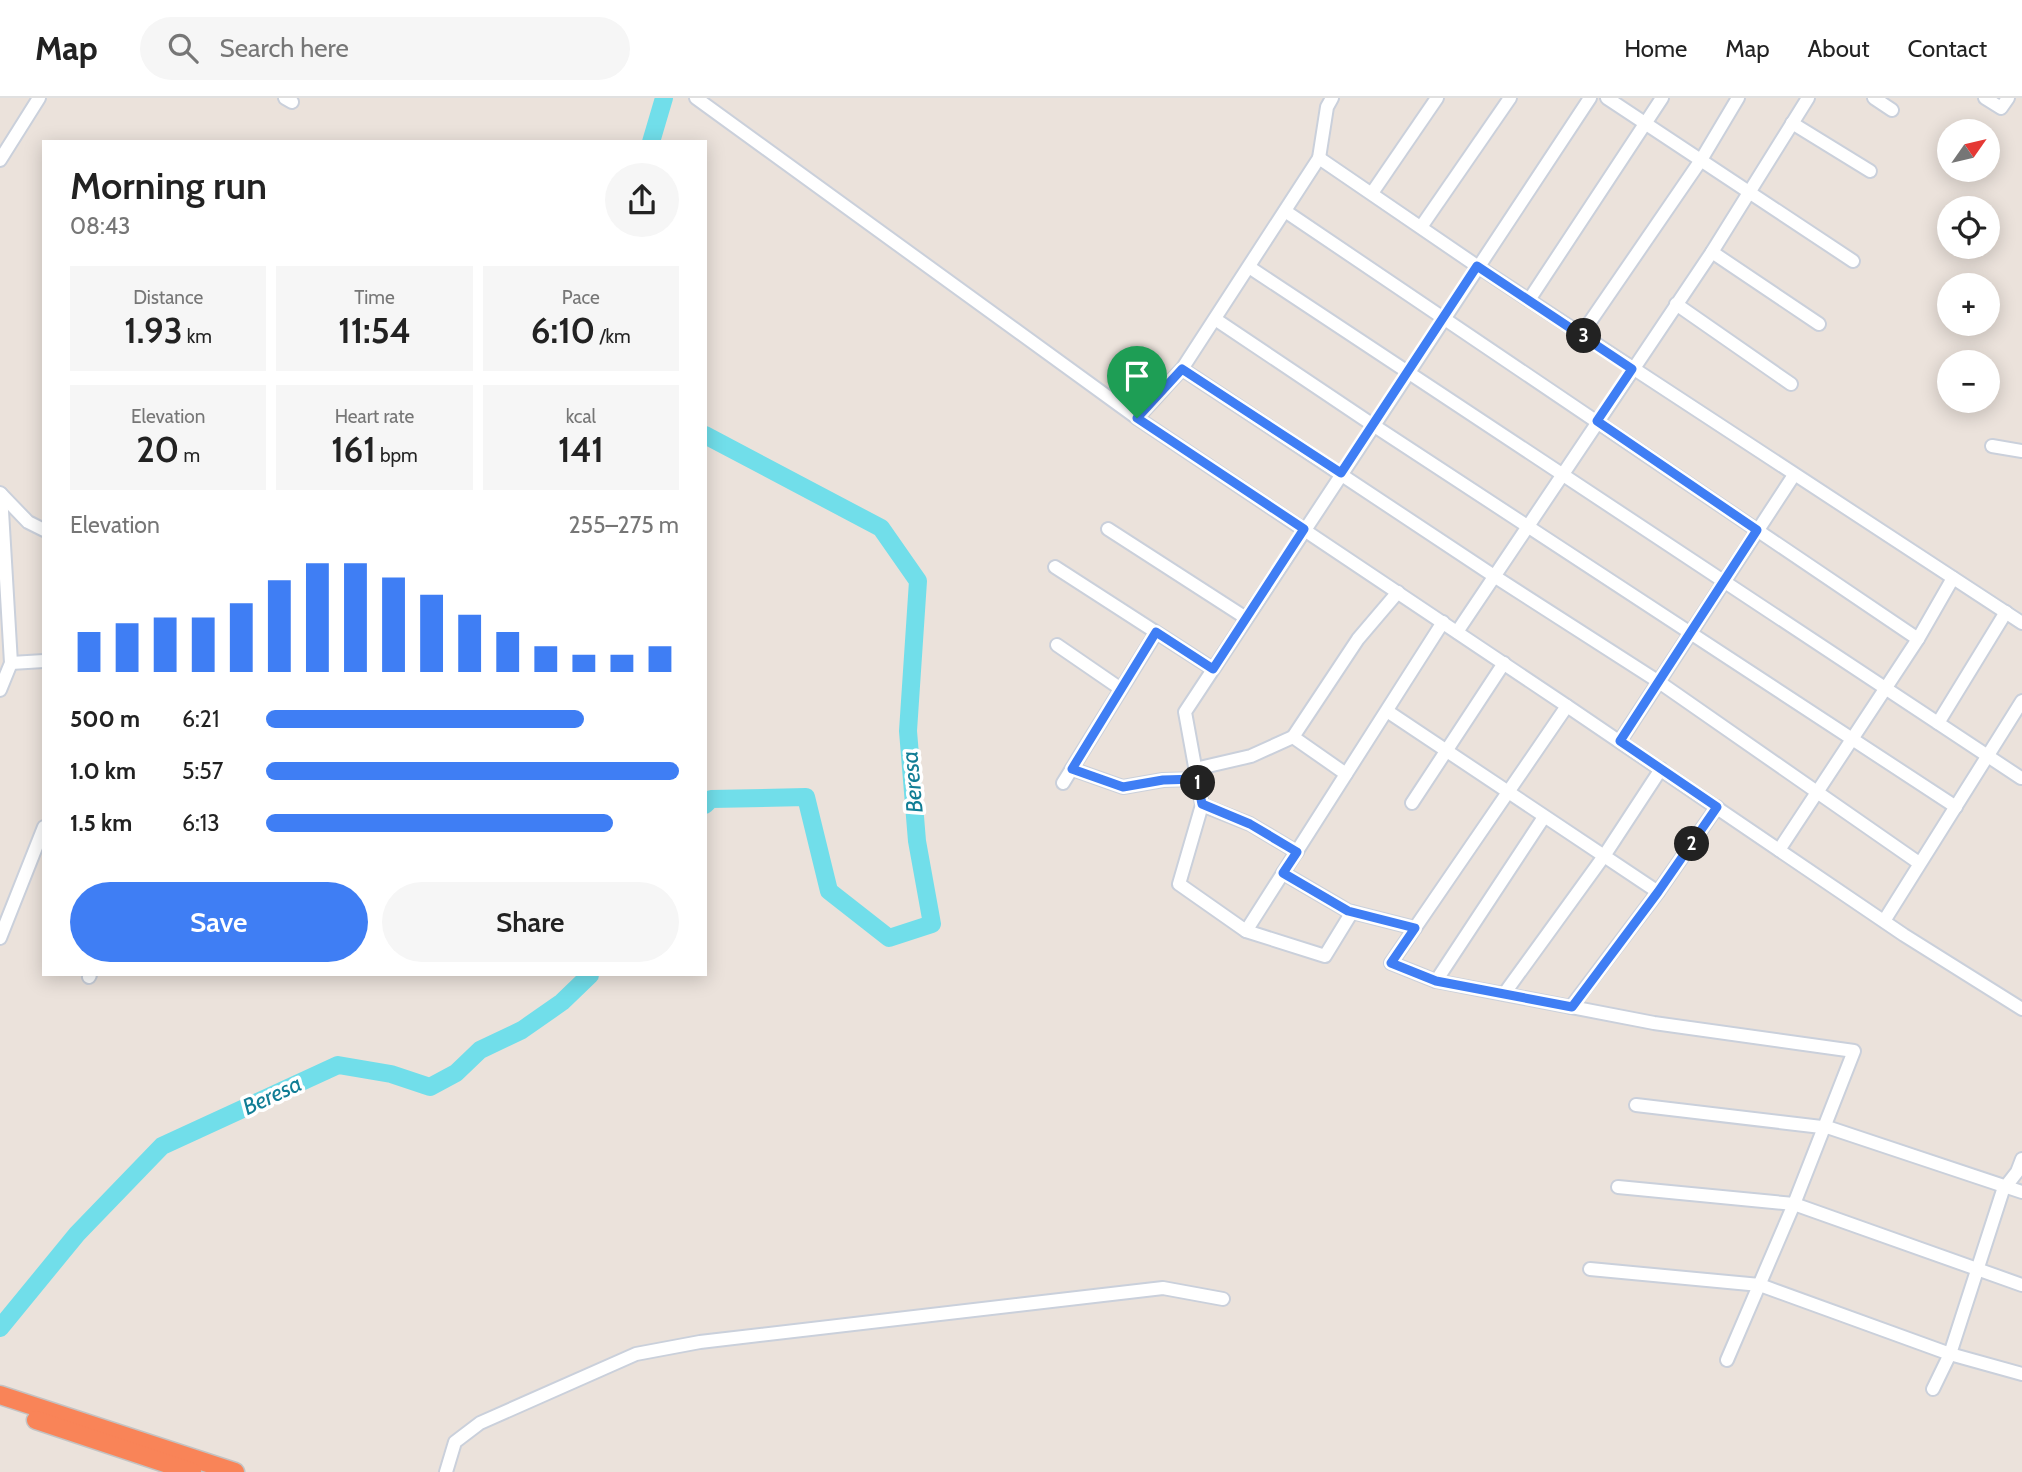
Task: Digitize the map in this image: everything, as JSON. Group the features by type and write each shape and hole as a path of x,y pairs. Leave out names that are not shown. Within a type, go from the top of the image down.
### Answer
{"highway":[{"path":"0,1395 197,1468"},
{"path":"0,1407 197,1468 236,1472"}],"street":[{"path":"0,160 39,98"},
{"path":"696,98 1137,418 1884,921 2022,1009"},
{"path":"1137,418 1182,369 1319,158 1326,107 1332,98"},
{"path":"1372,193 1437,98"},
{"path":"1421,227 1510,98"},
{"path":"1352,912 1325,956 1246,931 1179,884 1202,804 1185,712 1590,98"},
{"path":"1607,98 1853,261"},
{"path":"1529,300 1662,98"},
{"path":"1581,335 1701,160 1738,98"},
{"path":"1457,632 1712,252 1808,98"},
{"path":"1874,98 1892,110"},
{"path":"1985,98 2001,108 2008,98"},
{"path":"1792,123 1870,171"},
{"path":"1319,158 1632,369 2022,623"},
{"path":"1285,211 1918,639"},
{"path":"1712,252 1819,324"},
{"path":"1249,267 2021,778"},
{"path":"1676,304 1791,384"},
{"path":"1215,319 1956,807"},
{"path":"1182,369 1494,576 1659,681 1919,863"},
{"path":"1992,446 2022,451"},
{"path":"1620,741 1794,475"},
{"path":"1,494 28,523 42,529"},
{"path":"0,687 11,663 3,590 1,494"},
{"path":"1108,529 1246,618"},
{"path":"1055,567 1213,669"},
{"path":"1779,850 1918,639 1953,578"},
{"path":"1072,769 1123,787 1196,774 1251,756 1293,737 1358,639 1398,592"},
{"path":"1938,723 2006,612"},
{"path":"1246,931 1443,622"},
{"path":"1063,783 1156,632"},
{"path":"1057,645 1121,689"},
{"path":"11,663 42,661"},
{"path":"1412,803 1504,663"},
{"path":"1884,921 2022,701"},
{"path":"1567,706 1391,963 1436,981 1654,1023 1854,1051 1794,1204 1727,1360"},
{"path":"1387,711 1658,892"},
{"path":"1293,737 1346,774"},
{"path":"1504,994 1604,856 1661,769"},
{"path":"1202,804 1250,824 1297,852"},
{"path":"1572,1007 1658,892 1717,807"},
{"path":"1436,981 1544,817"},
{"path":"1,935 42,832"},
{"path":"1283,873 1352,912 1415,928"},
{"path":"1636,1105 1825,1127 2022,1192"},
{"path":"1933,1389 1950,1354 2006,1186 2017,1172 2022,1159"},
{"path":"1618,1187 1794,1204 2022,1285"},
{"path":"1590,1269 1760,1285 1950,1354 2022,1374"},
{"path":"446,1472 455,1442 480,1423 636,1354 700,1342 1163,1288 1223,1299"}],"waterway":[{"name":"Beresa","path":"652,140 664,98"},
{"name":"Beresa","path":"707,436 881,528 918,581 908,731 917,841 932,924 889,938 829,891 806,797 711,799 707,803"},
{"name":"Beresa","path":"0,1328 77,1234 162,1146 338,1065 391,1074 430,1087 456,1073 480,1050 522,1030 562,1002 589,976"}],"route":[{"path":"1477,266 1632,369 1597,421 1757,530 1620,741 1717,807 1658,892 1572,1007 1436,981 1391,963 1415,928 1348,911 1283,873 1297,852 1250,824 1202,804 1197,779 1163,780 1123,787 1072,769 1156,632 1213,669 1304,529 1137,418 1182,369 1341,473 1477,266"}]}
